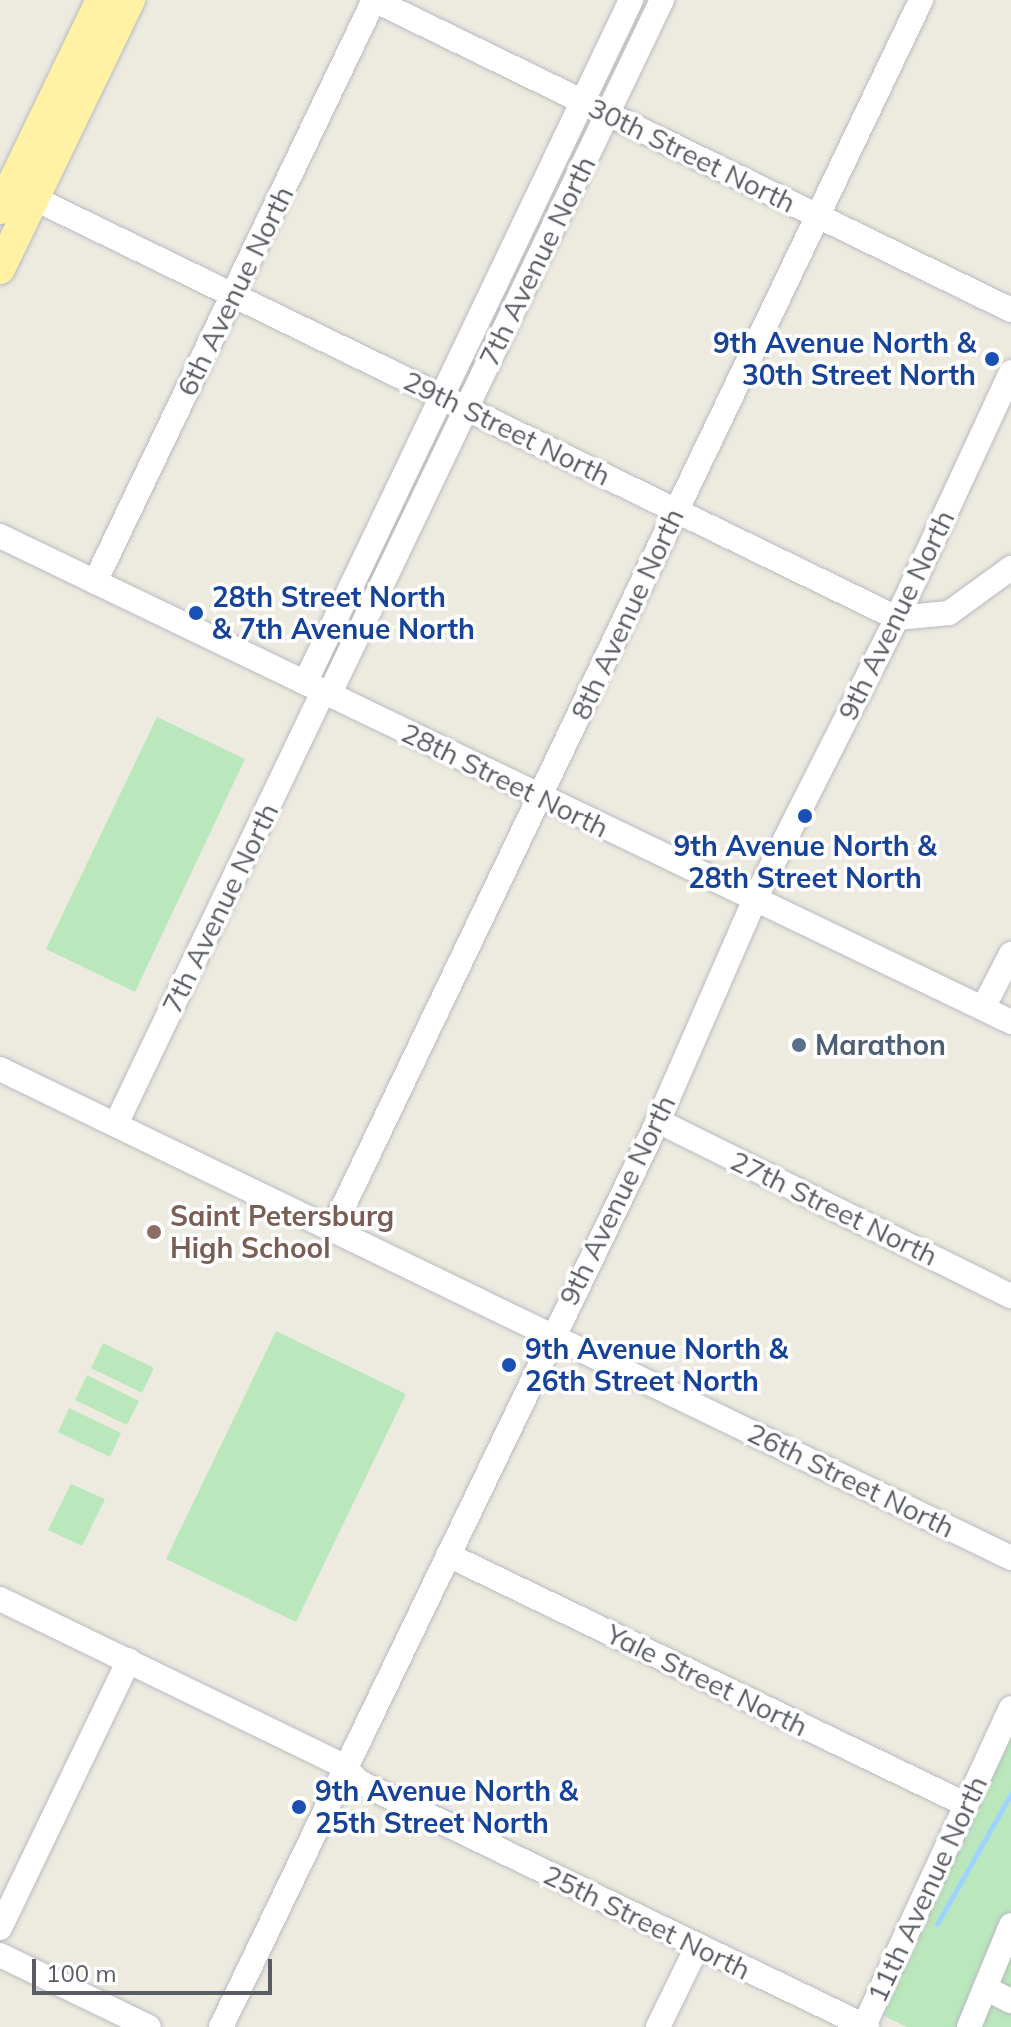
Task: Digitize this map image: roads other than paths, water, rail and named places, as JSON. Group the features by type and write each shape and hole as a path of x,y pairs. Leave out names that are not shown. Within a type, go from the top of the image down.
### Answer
{"main road":[{"path":"0,269 11,194 101,0"},
{"path":"11,194 130,0"}],"street":[{"name":"30th Street North","path":"374,0 1011,310"},
{"name":"6th Avenue North","path":"95,582 374,0"},
{"name":"7th Avenue North","path":"116,1124 319,690 441,396 631,0"},
{"name":"7th Avenue North","path":"319,690 467,408 662,0"},
{"name":"8th Avenue North","path":"333,1228 921,0"},
{"name":"29th Street North","path":"11,194 233,295 897,618"},
{"name":"9th Avenue North","path":"221,2027 552,1334 658,1121 754,901 897,618 1011,372"},
{"name":"28th Street North","path":"0,536 1011,1022"},
{"path":"897,618 949,613 1011,568"},
{"path":"983,1008 1011,954"},
{"name":"26th Street North","path":"0,1069 1011,1558"},
{"name":"27th Street North","path":"658,1121 1011,1296"},
{"name":"Yale Street North","path":"448,1555 965,1804"},
{"name":"25th Street North","path":"0,1599 344,1766 359,1782 865,2026"},
{"path":"0,1928 129,1660"},
{"name":"11th Avenue North","path":"865,2026 1011,1708"},
{"path":"969,2027 1011,1925"},
{"path":"658,2027 697,1947"},
{"path":"0,1955 149,2027"},
{"path":"985,1988 1011,2001"}],"waterway":[{"path":"937,1924 1011,1794"}],"place":[{"name":"9th Avenue North & 30th Street North","path":"992,359"},
{"name":"28th Street North & 7th Avenue North","path":"196,613"},
{"name":"9th Avenue North & 28th Street North","path":"805,816"},
{"name":"Marathon","path":"799,1045"},
{"name":"Saint Petersburg High School","path":"154,1232"},
{"name":"9th Avenue North & 26th Street North","path":"509,1365"},
{"name":"9th Avenue North & 25th Street North","path":"299,1807"}]}
